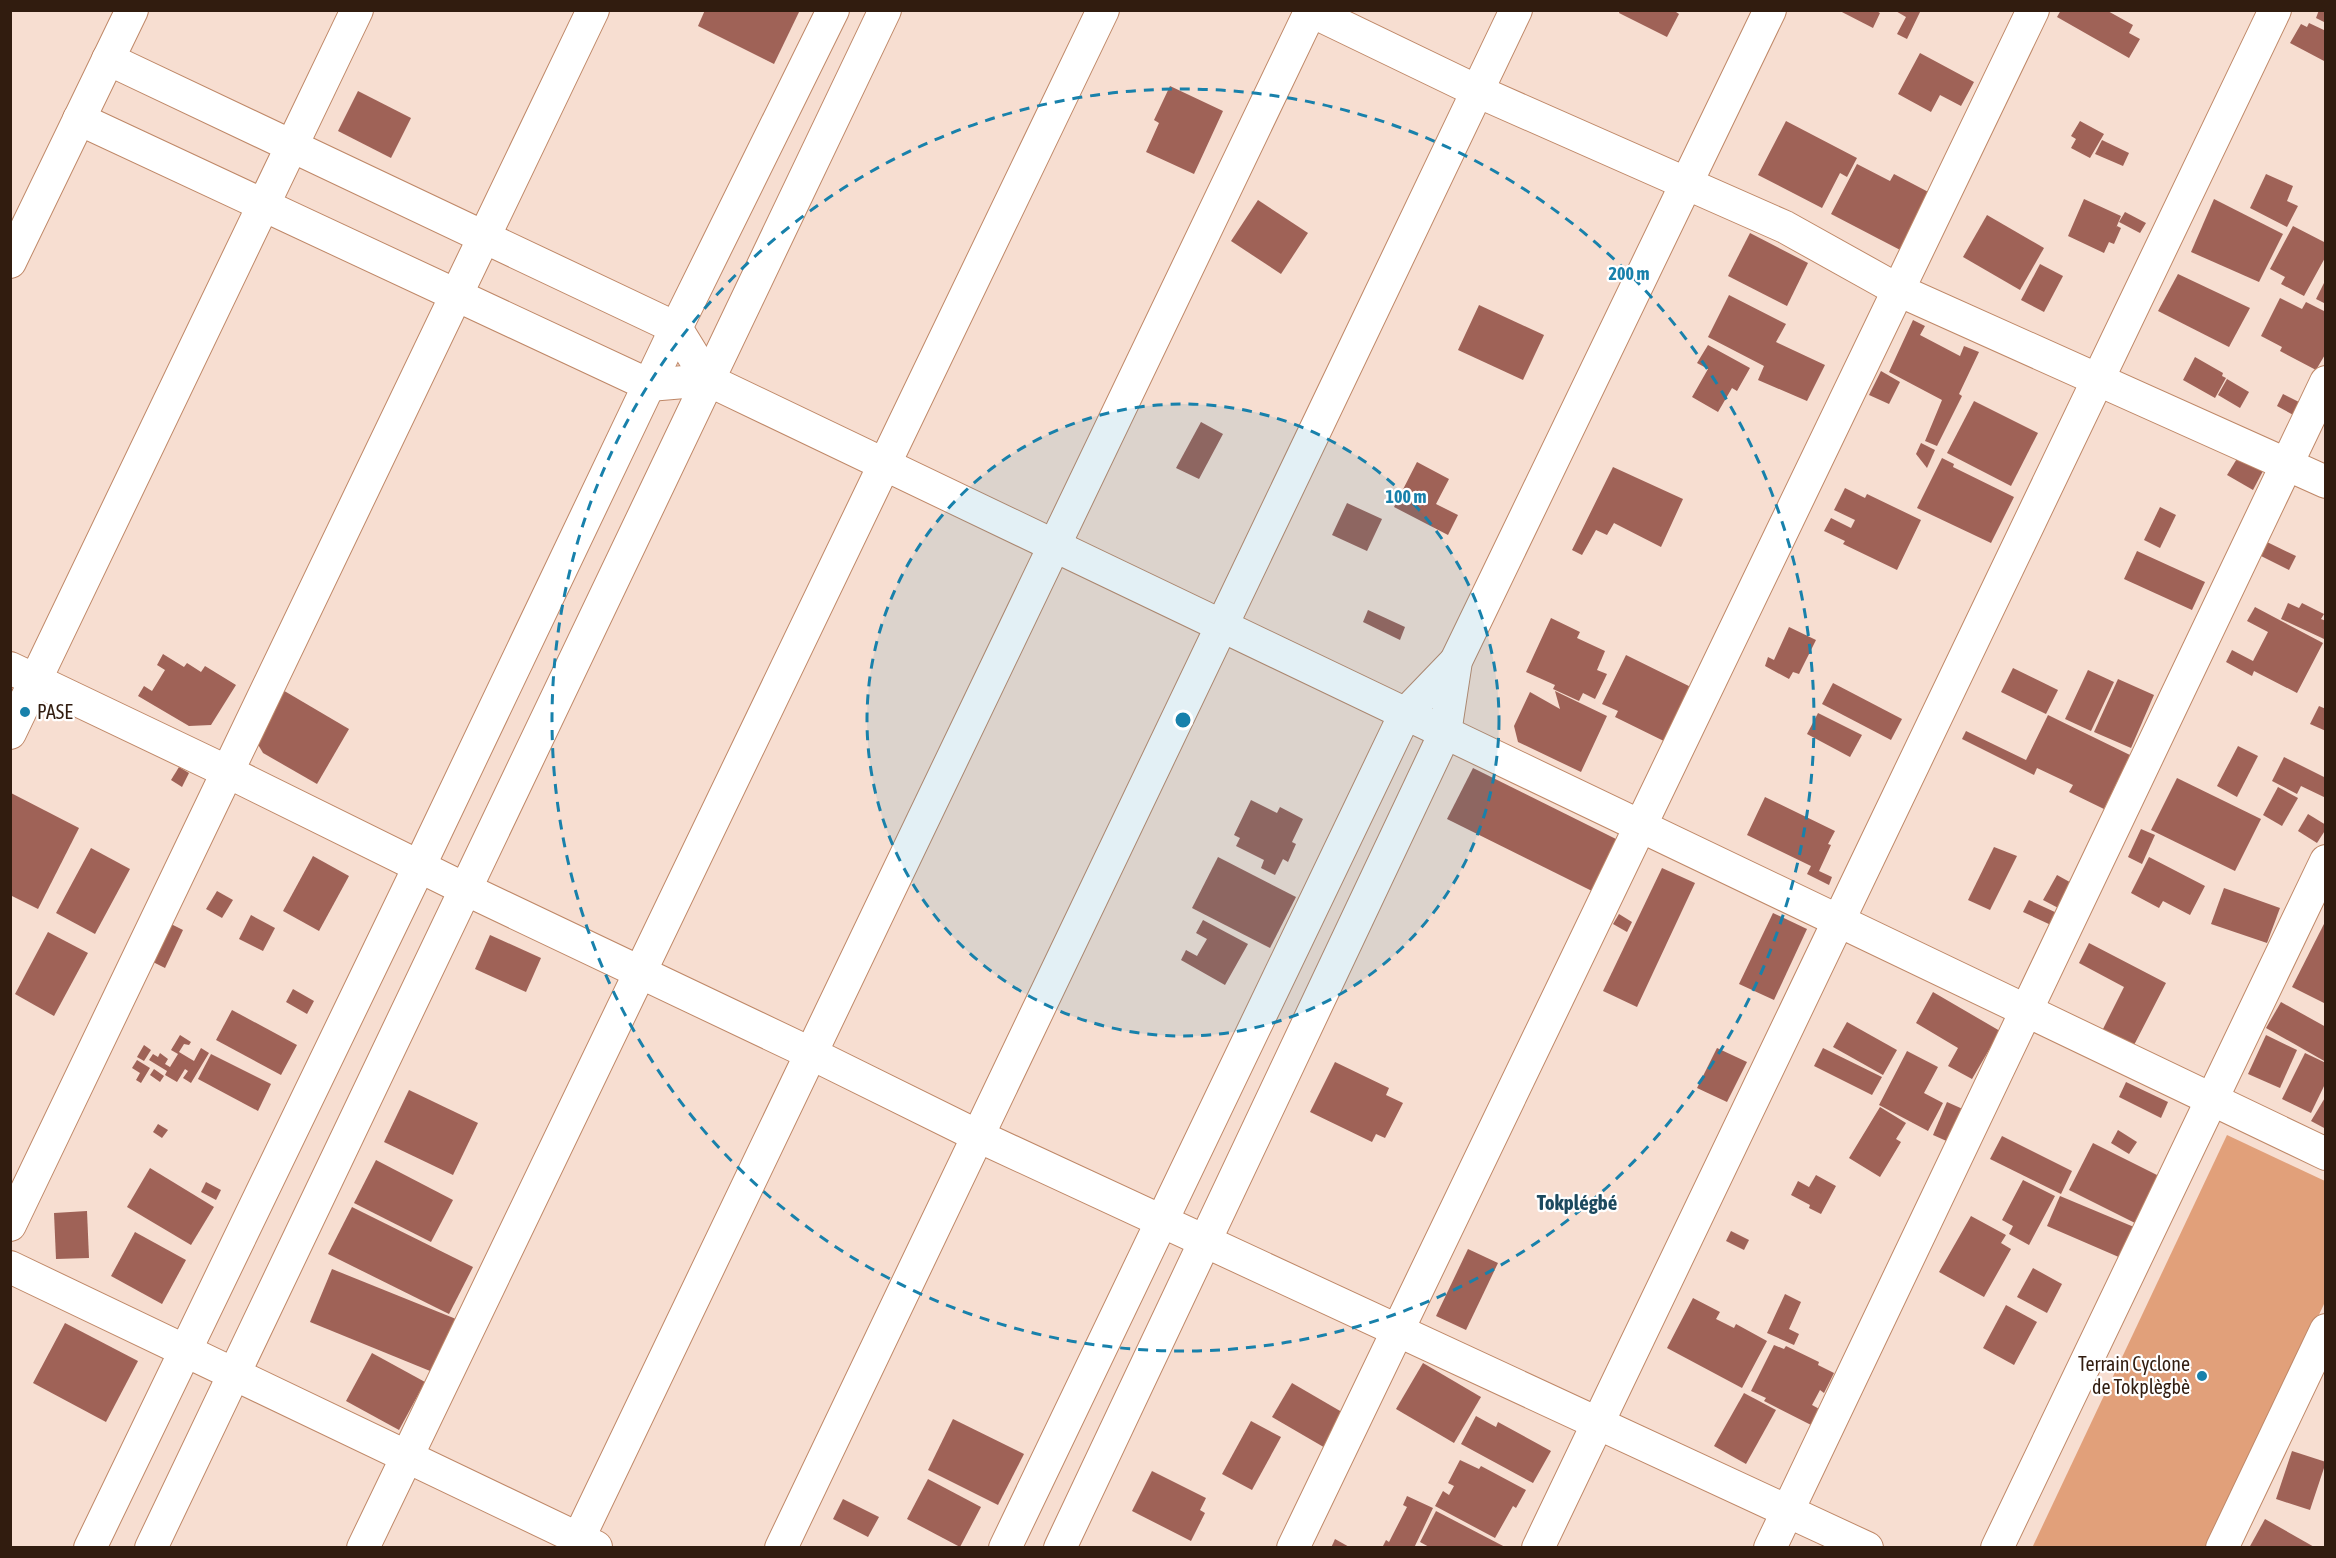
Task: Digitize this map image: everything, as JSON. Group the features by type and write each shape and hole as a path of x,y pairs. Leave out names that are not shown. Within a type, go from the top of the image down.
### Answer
{"street":[{"path":"10,262 132,10"},
{"path":"10,733 23,674 264,205 357,10"},
{"path":"10,1225 593,10"},
{"path":"90,1548 419,867 648,385 832,10"},
{"path":"151,1548 885,10"},
{"path":"363,1548 1103,10"},
{"path":"781,1548 1516,10"},
{"path":"1060,1548 1445,733 1456,661 1770,10"},
{"path":"1293,1548 2033,10"},
{"path":"1539,1548 2275,10"},
{"path":"10,1267 407,1456 583,1544 810,1053 1310,11 1478,91 1785,227 1898,290 2288,463 2325,482"},
{"path":"108,59 676,328 708,380"},
{"path":"80,119 648,385 708,380 2325,1154"},
{"path":"1770,1548 2325,382"},
{"path":"1005,1548 1405,714 1456,661"},
{"path":"23,674 228,772 465,890 810,1053 978,1136 1867,1548"},
{"path":"1997,1548 2325,861"},
{"path":"2222,1548 2325,1330"}],"shaded area":[{"name":"Terrain Cyclone de Tokplègbè","path":"2227,1135 2325,1181 2325,1302 2209,1547 2032,1548"}],"building":[{"path":"705,10 800,10 774,64 698,26"},
{"path":"1620,10 1673,10 1679,14 1667,37 1619,13"},
{"path":"1838,10 1875,10 1880,13 1873,28"},
{"path":"1894,10 1921,10 1907,39 1897,34 1906,17"},
{"path":"2061,10 2106,10 2133,25 2129,33 2140,39 2129,58 2057,17"},
{"path":"2319,10 2326,10 2326,23 2316,18"},
{"path":"2309,23 2326,31 2326,62 2290,43 2301,24 2307,27"},
{"path":"1920,53 1974,82 1961,106 1940,95 1931,112 1898,94"},
{"path":"1170,86 1223,111 1194,174 1146,152 1159,123 1154,120"},
{"path":"358,91 411,118 391,158 338,131"},
{"path":"1786,121 1857,158 1847,177 1840,173 1822,208 1758,175"},
{"path":"2080,121 2104,134 2090,158 2071,148 2076,139 2071,136"},
{"path":"2102,140 2129,153 2123,166 2095,154"},
{"path":"1857,164 1890,181 1894,174 1936,196 1906,253 1831,214"},
{"path":"2266,174 2293,186 2287,201 2298,206 2287,227 2250,208"},
{"path":"2084,199 2121,216 2116,228 2117,226 2121,228 2114,244 2109,242 2104,253 2068,236"},
{"path":"2214,199 2283,234 2259,282 2191,252"},
{"path":"1258,200 1308,233 1281,274 1231,241"},
{"path":"2125,212 2146,223 2140,233 2119,222"},
{"path":"1987,215 2044,248 2020,290 1963,257"},
{"path":"2293,226 2326,243 2326,256 2304,296 2281,284 2285,277 2270,269"},
{"path":"1750,233 1808,263 1787,306 1728,276"},
{"path":"2040,264 2063,276 2044,312 2021,300"},
{"path":"2178,274 2250,308 2229,347 2158,311"},
{"path":"2324,283 2326,284 2326,304 2316,299"},
{"path":"1729,295 1786,324 1776,342 1825,365 1807,401 1758,380 1764,366 1708,337"},
{"path":"2280,298 2302,309 2306,302 2326,312 2324,336 2326,353 2316,370 2280,351 2282,347 2261,336"},
{"path":"1479,305 1544,335 1523,380 1458,350"},
{"path":"1913,320 1925,326 1920,335 1960,356 1964,346 1979,352 1959,394 1962,396 1937,446 1925,441 1942,400 1889,372"},
{"path":"1708,345 1750,368 1737,391 1732,388 1718,412 1692,397 1708,369 1697,363"},
{"path":"2195,357 2223,373 2222,376 2226,378 2215,398 2183,380"},
{"path":"1881,371 1900,382 1889,404 1869,395"},
{"path":"2227,379 2249,392 2240,408 2218,395"},
{"path":"2283,394 2303,404 2297,417 2277,406"},
{"path":"1974,401 2038,433 2011,486 1947,453"},
{"path":"1201,422 1223,434 1199,479 1176,468"},
{"path":"1921,443 1935,450 1927,468 1916,454"},
{"path":"2238,457 2263,471 2253,490 2227,475"},
{"path":"1942,458 1954,464 1953,467 2014,497 1991,543 1917,508"},
{"path":"1417,462 1449,479 1436,504 1458,515 1448,535 1394,507"},
{"path":"1613,467 1683,499 1661,547 1614,523 1607,535 1596,530 1582,555 1572,550"},
{"path":"1845,488 1865,498 1867,494 1921,520 1897,570 1843,544 1845,541 1824,531 1831,518 1851,528 1855,520 1834,510"},
{"path":"1347,503 1382,519 1367,551 1332,535"},
{"path":"2160,507 2176,515 2160,548 2144,540"},
{"path":"2267,542 2296,556 2289,570 2261,556"},
{"path":"2137,551 2205,582 2192,610 2124,579"},
{"path":"2288,603 2299,608 2302,603 2324,614 2321,619 2326,621 2324,639 2281,619"},
{"path":"2255,607 2323,643 2297,693 2254,671 2252,676 2226,662 2232,650 2253,661 2268,632 2247,621"},
{"path":"1368,610 1405,627 1400,640 1363,622"},
{"path":"1551,618 1580,632 1577,638 1605,651 1597,670 1607,674 1595,699 1583,693 1579,701 1553,689 1555,685 1526,672"},
{"path":"1789,627 1816,640 1799,674 1793,672 1789,679 1765,666 1768,657 1774,660"},
{"path":"163,654 184,667 187,663 201,672 205,666 236,685 211,725 189,726 138,696 144,686 152,691 165,670 157,665"},
{"path":"1626,655 1703,693 1676,747 1615,717 1618,711 1602,704"},
{"path":"2013,668 2058,690 2046,714 2001,692"},
{"path":"2088,670 2114,682 2091,731 2065,719"},
{"path":"2118,679 2154,695 2131,748 2094,732"},
{"path":"1833,683 1902,719 1891,740 1822,704"},
{"path":"281,689 349,729 317,784 263,753 253,736"},
{"path":"1555,691 1607,716 1581,772 1518,742 1514,726 1530,692 1560,709"},
{"path":"2319,706 2326,709 2326,731 2310,724"},
{"path":"1818,713 1862,735 1850,757 1807,734"},
{"path":"2048,715 2130,755 2104,809 2069,792 2073,785 2037,768 2034,775 1962,739 1966,731 2026,760"},
{"path":"2238,746 2258,756 2237,797 2217,786"},
{"path":"2284,757 2326,778 2326,798 2301,786 2297,794 2272,781"},
{"path":"179,767 189,773 182,787 171,780"},
{"path":"1473,768 1618,840 1592,891 1447,819"},
{"path":"2177,778 2261,819 2235,871 2151,830"},
{"path":"2278,787 2298,798 2282,826 2263,815"},
{"path":"11,793 79,828 38,909 10,895"},
{"path":"1765,797 1835,831 1819,871 1832,877 1829,885 1807,874 1811,866 1747,835"},
{"path":"1251,800 1277,813 1280,807 1303,819 1292,842 1296,844 1288,862 1283,859 1275,875 1261,868 1264,860 1236,846 1240,838 1234,835"},
{"path":"2308,814 2326,825 2317,843 2298,831"},
{"path":"2141,829 2155,835 2142,864 2128,857"},
{"path":"1994,847 2017,856 1990,910 1968,900"},
{"path":"91,848 130,869 95,934 56,913"},
{"path":"313,856 349,876 319,931 283,911"},
{"path":"1218,857 1296,897 1270,948 1192,908"},
{"path":"2149,857 2205,886 2190,915 2163,901 2159,908 2131,893"},
{"path":"1662,868 1695,883 1637,1007 1603,991"},
{"path":"2057,875 2077,886 2064,911 2043,900"},
{"path":"2224,888 2280,908 2267,943 2211,924"},
{"path":"217,891 233,900 222,918 206,909"},
{"path":"2029,900 2057,913 2051,925 2023,912"},
{"path":"1773,913 1807,929 1774,1000 1739,984"},
{"path":"1619,914 1632,922 1627,932 1613,924"},
{"path":"251,915 275,928 263,951 239,939"},
{"path":"1203,920 1248,944 1225,985 1181,960 1186,950 1197,956 1207,939 1196,933"},
{"path":"2326,920 2326,1004 2292,987"},
{"path":"171,924 183,930 165,968 153,962"},
{"path":"48,932 88,953 54,1016 15,994"},
{"path":"490,935 541,958 526,992 475,969"},
{"path":"2089,943 2166,983 2133,1047 2102,1031 2124,987 2079,963"},
{"path":"293,989 314,1001 307,1014 286,1002"},
{"path":"1933,992 2000,1031 1972,1079 1948,1066 1958,1048 1916,1023"},
{"path":"2281,1002 2326,1027 2326,1062 2266,1028"},
{"path":"232,1010 297,1045 281,1075 216,1040"},
{"path":"1847,1022 1897,1050 1883,1075 1833,1047"},
{"path":"180,1035 191,1042 189,1045 184,1044 179,1052 194,1061 201,1048 209,1053 191,1083 183,1078 188,1071 185,1069 177,1082 165,1075 167,1071 149,1060 153,1054 158,1057 160,1053 168,1059 165,1064 170,1067 178,1054 171,1050"},
{"path":"2266,1035 2297,1050 2280,1088 2248,1074"},
{"path":"144,1045 151,1050 144,1061 137,1057"},
{"path":"1717,1048 1747,1062 1727,1102 1697,1088"},
{"path":"1823,1048 1882,1077 1872,1095 1814,1066"},
{"path":"1907,1051 1938,1067 1924,1093 1943,1103 1928,1131 1879,1105"},
{"path":"2305,1053 2326,1063 2326,1082 2311,1113 2282,1099"},
{"path":"211,1054 271,1084 258,1111 198,1079"},
{"path":"137,1060 150,1068 141,1083 136,1080 140,1073 132,1068"},
{"path":"1335,1062 1389,1088 1386,1095 1403,1103 1385,1138 1376,1134 1372,1142 1310,1112"},
{"path":"154,1069 164,1076 160,1082 150,1075"},
{"path":"2126,1082 2168,1102 2161,1118 2119,1097"},
{"path":"409,1090 478,1123 453,1175 384,1142"},
{"path":"2326,1096 2326,1129 2311,1121"},
{"path":"1947,1102 1965,1110 1951,1143 1933,1135"},
{"path":"1880,1107 1906,1123 1896,1139 1901,1142 1880,1177 1849,1158"},
{"path":"158,1124 168,1130 162,1138 153,1132"},
{"path":"2118,1130 2137,1142 2129,1154 2111,1143"},
{"path":"2002,1136 2072,1171 2061,1194 1990,1159"},
{"path":"2093,1143 2167,1180 2143,1227 2069,1190"},
{"path":"376,1160 453,1200 431,1242 354,1203"},
{"path":"150,1168 214,1207 191,1245 127,1207"},
{"path":"1816,1175 1836,1186 1821,1214 1791,1195 1798,1181 1809,1187"},
{"path":"2023,1180 2055,1196 2029,1245 2009,1234 2013,1226 2002,1220"},
{"path":"206,1182 221,1190 216,1200 201,1192"},
{"path":"2060,1196 2134,1227 2121,1258 2047,1226"},
{"path":"352,1207 473,1267 449,1314 328,1254"},
{"path":"87,1211 89,1258 56,1259 54,1213"},
{"path":"1971,1216 2006,1235 2001,1243 2011,1249 1984,1297 1939,1272"},
{"path":"1731,1231 1749,1240 1744,1250 1726,1241"},
{"path":"135,1232 186,1260 162,1304 111,1276"},
{"path":"1468,1249 1498,1263 1466,1330 1436,1316"},
{"path":"2033,1268 2062,1284 2047,1313 2017,1297"},
{"path":"332,1269 456,1319 435,1373 310,1322"},
{"path":"1785,1294 1801,1302 1789,1329 1799,1334 1794,1345 1767,1333"},
{"path":"1693,1298 1720,1312 1716,1319 1734,1328 1736,1324 1767,1341 1742,1388 1667,1348"},
{"path":"2006,1305 2037,1322 2014,1365 1983,1348"},
{"path":"65,1323 138,1361 106,1422 33,1383"},
{"path":"1774,1345 1784,1349 1786,1346 1819,1362 1818,1365 1834,1373 1824,1393 1820,1390 1812,1405 1823,1411 1815,1427 1764,1401 1766,1398 1751,1391"},
{"path":"372,1353 425,1382 399,1430 346,1401"},
{"path":"1423,1363 1481,1397 1454,1443 1396,1409"},
{"path":"1292,1383 1347,1415 1327,1449 1272,1417"},
{"path":"1744,1393 1776,1410 1746,1464 1714,1446"},
{"path":"1476,1416 1496,1427 1498,1422 1551,1451 1533,1483 1461,1444"},
{"path":"953,1419 1024,1454 998,1505 928,1470"},
{"path":"1251,1421 1281,1437 1252,1490 1222,1474"},
{"path":"2292,1451 2326,1462 2310,1510 2276,1499"},
{"path":"1460,1460 1479,1469 1481,1466 1526,1490 1516,1508 1513,1506 1495,1538 1435,1506 1443,1491 1449,1495 1454,1486 1448,1483"},
{"path":"1152,1471 1206,1498 1200,1510 1205,1513 1191,1541 1132,1511"},
{"path":"928,1479 981,1507 960,1547 907,1519"},
{"path":"1407,1496 1433,1508 1414,1548 1382,1548 1386,1540 1389,1542 1407,1507 1403,1505"},
{"path":"843,1499 879,1517 868,1537 833,1519"},
{"path":"1436,1511 1507,1548 1431,1548 1420,1542"},
{"path":"2265,1519 2316,1548 2249,1548"},
{"path":"1335,1539 1351,1548 1331,1548"}],"place":[{"name":"PASE","path":"25,712"},
{"name":"Terrain Cyclone de Tokplègbè","path":"2202,1376"}],"district":[{"name":"Tokplégbé","path":"1577,1203"}]}
